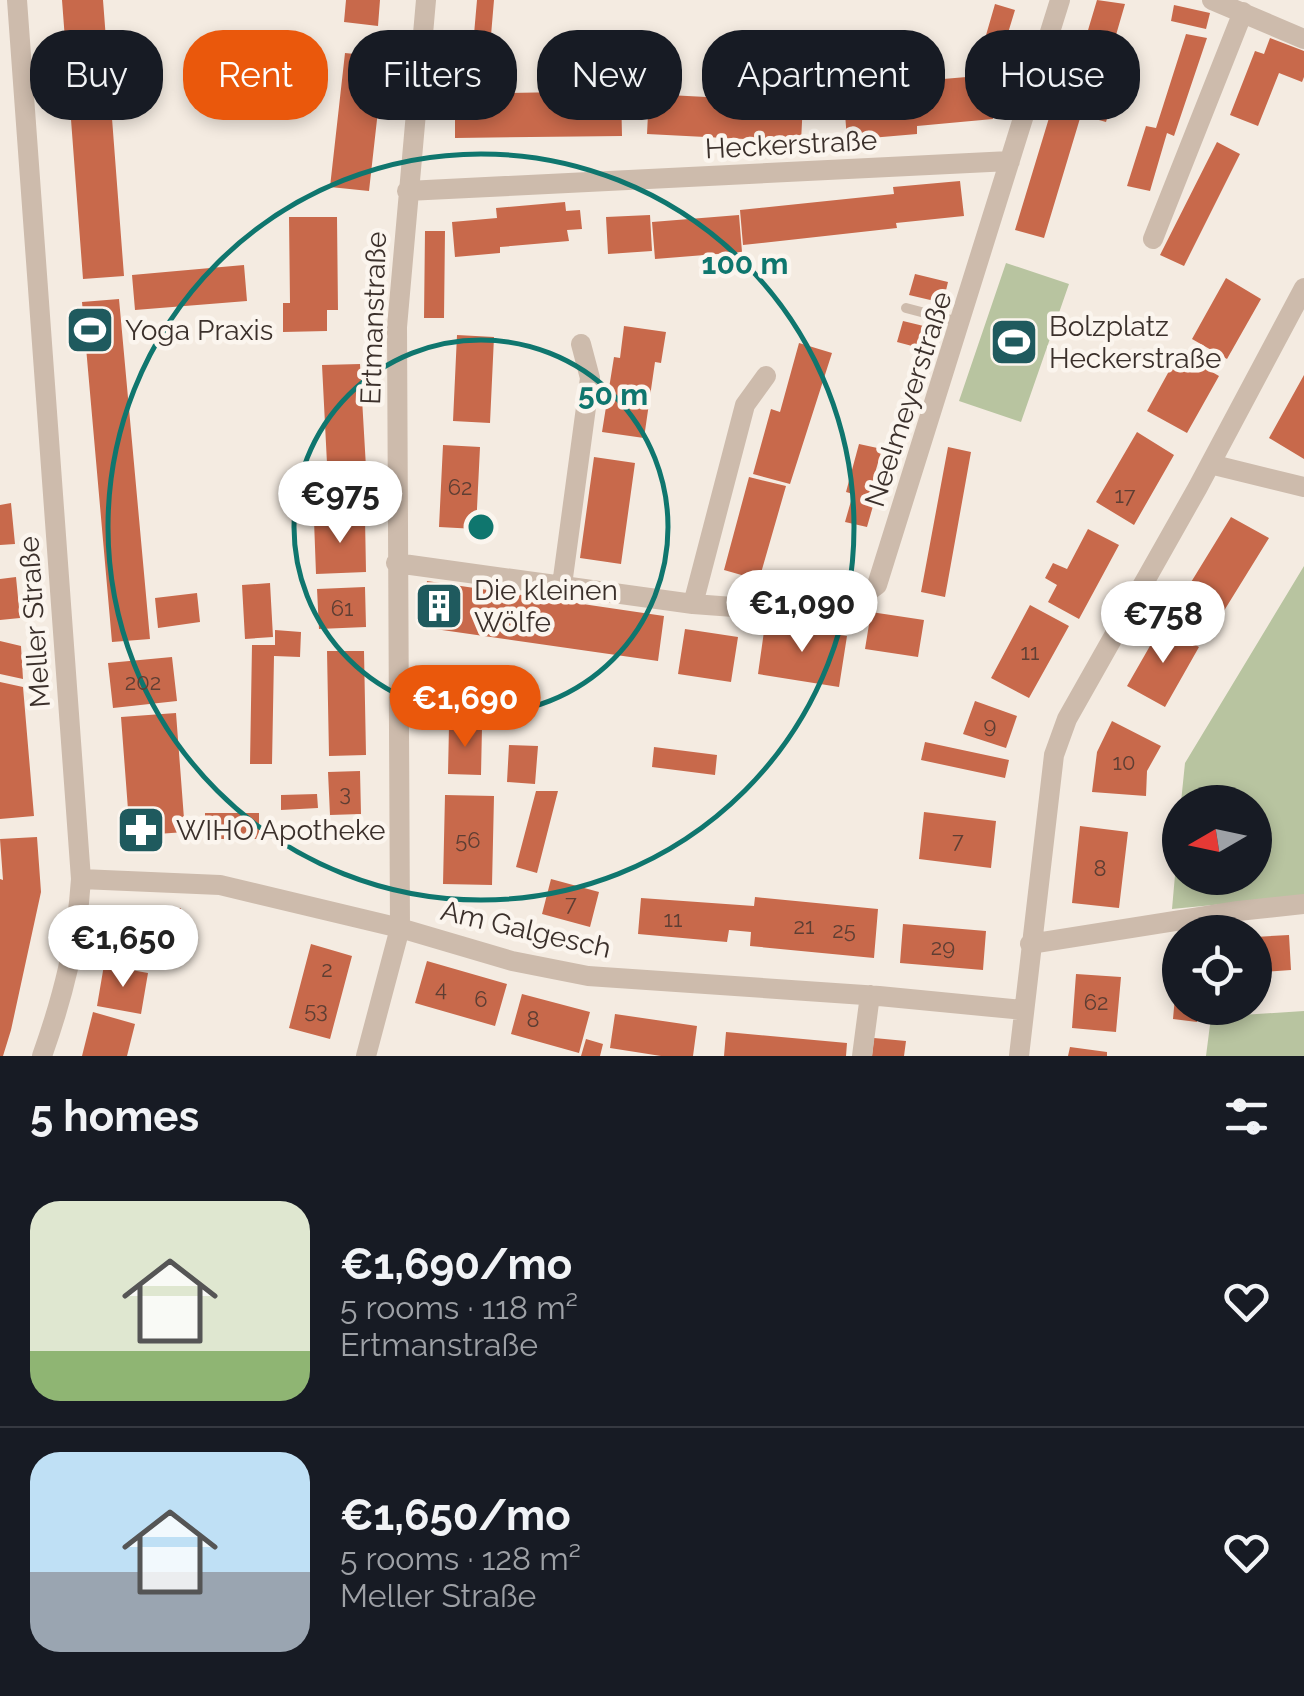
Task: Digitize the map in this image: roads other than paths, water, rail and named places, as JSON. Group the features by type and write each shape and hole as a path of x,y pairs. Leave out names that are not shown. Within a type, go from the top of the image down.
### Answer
{"street":[{"name":"Meller Straße","path":"17,0 81,880 78,924 64,993 42,1056"},
{"name":"Ertmanstraße","path":"366,1056 400,928 396,327 426,0"},
{"path":"1010,161 1060,0"},
{"path":"1212,0 1304,39"},
{"path":"1154,239 1243,12"},
{"name":"Heckerstraße","path":"407,191 1010,161"},
{"name":"Neelmeyerstraße","path":"396,563 693,604 787,611 854,602 877,586 1010,161"},
{"path":"1019,1056 1054,755 1067,719 1304,288"},
{"path":"562,585 590,378 581,344"},
{"path":"693,604 745,405 766,376"},
{"path":"1210,464 1304,487"},
{"name":"Am Galgesch","path":"81,880 220,885 588,976 870,995 1023,1010"},
{"path":"1030,944 1238,910 1304,904"},
{"path":"862,1056 870,995"}],"lane":[{"path":"906,308 961,322"}],"place":[{"name":"Yoga Praxis","path":"90,330"},
{"name":"Bolzplatz Heckerstraße","path":"1014,342"},
{"name":"Die kleinen Wölfe","path":"439,606"},
{"name":"WIHO Apotheke","path":"141,830"}]}
